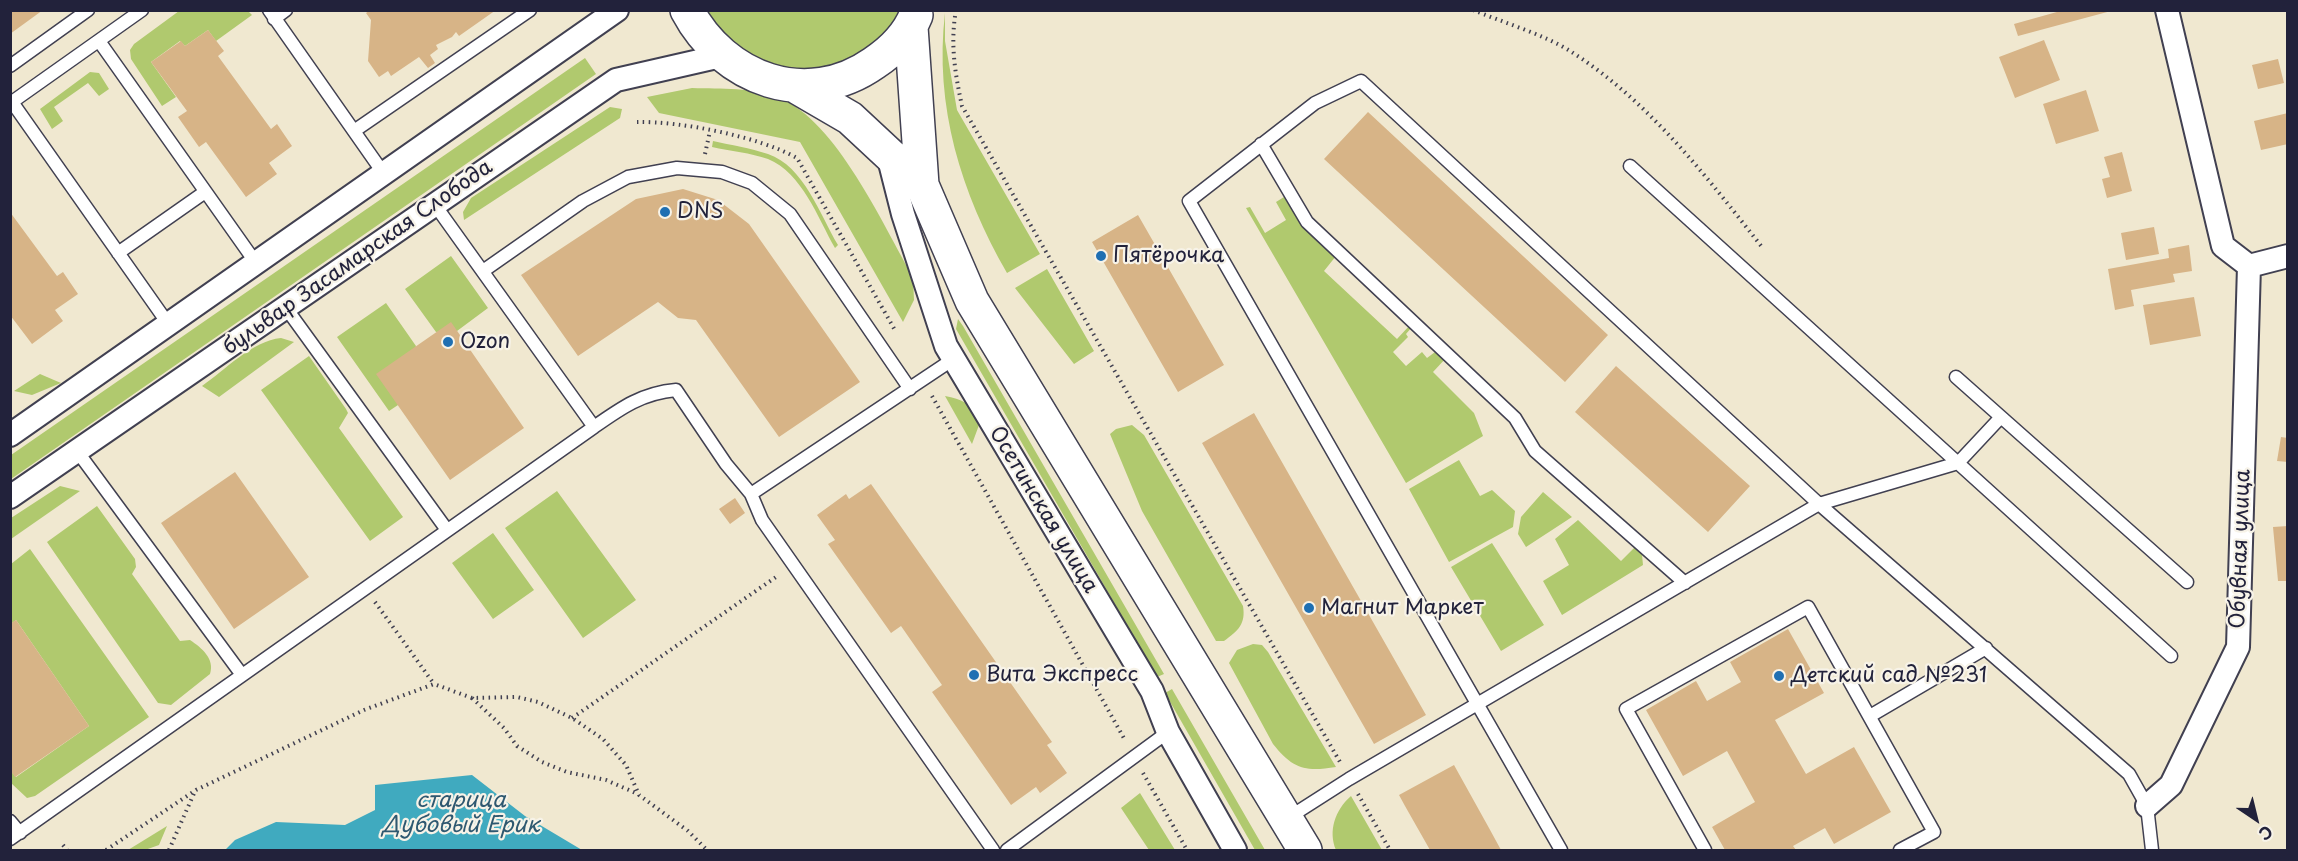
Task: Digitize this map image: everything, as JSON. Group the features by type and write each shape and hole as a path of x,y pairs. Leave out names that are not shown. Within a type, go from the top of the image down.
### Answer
{"street":[{"path":"12,432 169,325 617,10"},
{"path":"687,10 699,32 721,56 756,77 795,86 850,118 922,184"},
{"path":"2167,10 2223,246 2249,266 2288,256"},
{"path":"795,86 829,83 861,72 889,52 915,19"},
{"path":"915,19 922,184 975,307 1288,818 1305,850"},
{"name":"бульвар Засамарская Слобода","path":"10,497 616,80 721,56"},
{"name":"Осетинская улица","path":"888,153 903,214 952,360 1152,691 1168,732 1235,850"},
{"name":"Обувная улица","path":"2147,806 2171,785 2238,647 2249,266"}],"lane":[{"path":"142,10 11,103 169,325"},
{"path":"286,10 272,15 384,174"},
{"path":"354,131 530,10"},
{"path":"10,66 86,11"},
{"path":"99,41 256,263"},
{"path":"1562,850 1189,201 1315,103 1361,81 1819,504 2129,774 2147,806 2152,850"},
{"path":"1261,144 1307,222 1515,418 1535,451 1685,583"},
{"path":"1630,166 2171,656"},
{"path":"483,271 583,201 628,177 677,168 722,172 752,183 789,214 910,388"},
{"path":"118,253 205,192"},
{"path":"435,205 594,427"},
{"path":"286,308 447,530"},
{"path":"750,494 952,360"},
{"path":"1956,377 2187,582"},
{"path":"10,820 15,836 623,407 653,392 676,390 726,464 750,494 762,520 993,850"},
{"path":"1288,818 1349,779 1819,504 1958,463 2001,417"},
{"path":"77,451 242,675"},
{"path":"1705,850 1626,709 1808,607 1934,831 1900,850"},
{"path":"1870,716 1986,648"},
{"path":"1007,850 1168,732"}],"path":[{"path":"956,10 952,30 952,63 962,106 1340,763"},
{"path":"1473,10 1569,50 1641,105 1727,202 1762,247"},
{"path":"637,122 656,122 710,131 783,150 797,158 899,336"},
{"path":"923,380 1187,850"},
{"path":"572,718 776,577"},
{"path":"365,588 434,684 472,698 517,697 538,702 572,718 603,739 626,765 639,795"},
{"path":"106,850 196,790 364,710 434,684"},
{"path":"472,698 504,728 517,746 542,762 567,772 606,780 639,795 688,831 707,850"},
{"path":"169,850 196,790"},
{"path":"1358,794 1390,850"},
{"path":"63,845 67,850"}],"green space":[{"path":"179,11 248,11 252,15 216,41 208,30 185,46 180,41 151,62 176,97 162,106 131,59 130,50 134,44"},
{"path":"702,11 904,11 882,40 861,56 821,69 801,71 760,62 742,53 722,37"},
{"path":"945,13 945,41 957,110 1040,254 1007,273 976,212 955,148 944,82"},
{"path":"585,58 596,74 11,479 11,455"},
{"path":"90,72 99,73 109,89 99,96 88,83 54,107 63,121 52,129 40,109"},
{"path":"692,88 737,89 769,94 800,110 820,128 856,176 913,277 914,300 903,322 800,142 659,113 647,97"},
{"path":"610,107 622,109 620,118 464,220 463,212 471,198"},
{"path":"713,141 768,154 781,160 792,169 810,193 838,245 835,248 800,185 780,166 761,157 712,147"},
{"path":"1284,197 1298,219 1336,256 1324,271 1397,339 1410,325 1412,327 1406,334 1408,337 1393,352 1406,366 1422,352 1427,358 1435,352 1446,358 1433,372 1474,413 1483,436 1406,483 1246,208 1250,207 1265,233 1286,220 1276,202"},
{"path":"451,256 488,308 457,331 436,332 405,289"},
{"path":"1047,269 1094,351 1074,364 1015,288"},
{"path":"386,303 416,346 398,405 389,411 337,337"},
{"path":"958,319 1164,674 1157,677 956,329"},
{"path":"281,338 294,342 219,397 202,386 249,350 270,340"},
{"path":"309,356 348,413 339,428 403,517 370,541 261,390"},
{"path":"40,374 61,383 32,395 14,391"},
{"path":"945,396 965,403 982,417 972,444"},
{"path":"1132,425 1144,435 1243,606 1244,612 1240,626 1224,641 1216,641 1142,511 1110,434 1116,429"},
{"path":"1459,460 1480,496 1492,490 1515,511 1513,527 1449,562 1409,489"},
{"path":"60,486 80,491 11,539 11,518"},
{"path":"557,491 636,600 583,638 505,528"},
{"path":"1543,492 1572,517 1526,547 1518,534 1521,517"},
{"path":"97,506 135,559 136,567 132,574 180,641 190,640 203,650 211,663 210,674 171,705 158,703 47,542"},
{"path":"1578,520 1621,561 1636,546 1642,555 1643,565 1562,615 1543,581 1569,565 1555,539"},
{"path":"493,533 534,590 493,619 452,563"},
{"path":"1492,543 1544,625 1501,651 1451,567"},
{"path":"30,549 149,717 35,796 27,798 11,783 10,770 16,777 89,726 16,620 11,624 11,564"},
{"path":"1253,644 1262,645 1268,652 1336,767 1308,769 1300,767 1287,759 1273,744 1229,663 1237,650"},
{"path":"1172,689 1265,850 1255,850 1165,693"},
{"path":"1140,793 1175,850 1149,850 1121,808"},
{"path":"1351,796 1382,850 1336,850 1333,836 1334,821"},
{"path":"167,826 159,845 145,850 128,850"}],"water":[{"name":"старица Дубовый Ерик","path":"472,775 525,816 582,850 225,850 235,840 276,822 345,825 375,810 375,785"}],"building":[{"path":"10,10 43,10 10,34"},
{"path":"370,10 496,10 459,36 456,32 452,37 436,45 438,49 430,55 435,63 428,68 419,57 391,76 388,71 379,77 368,61 371,20 366,13"},
{"path":"2064,10 2111,11 2018,36 2014,24"},
{"path":"208,30 224,51 218,56 271,129 277,124 292,146 269,163 277,174 246,197 206,142 199,147 178,117 187,111 151,62 181,41 185,46"},
{"path":"2044,40 2060,80 2015,98 1999,57"},
{"path":"2278,59 2284,83 2258,89 2252,65"},
{"path":"2086,90 2099,131 2056,144 2043,104"},
{"path":"1368,112 1608,335 1565,382 1324,159"},
{"path":"2288,113 2288,144 2261,150 2254,121"},
{"path":"2122,152 2132,191 2107,198 2102,179 2110,177 2104,157"},
{"path":"683,189 718,200 749,224 860,382 779,437 696,320 678,318 658,302 578,356 521,275 636,199"},
{"path":"10,212 57,276 63,272 78,294 55,310 63,321 32,344 10,315"},
{"path":"1138,215 1224,365 1178,392 1092,242"},
{"path":"2154,227 2159,254 2126,260 2121,233"},
{"path":"2189,245 2192,271 2173,274 2175,282 2131,290 2134,306 2115,310 2108,269 2169,258 2168,249"},
{"path":"2194,297 2201,336 2150,345 2143,305"},
{"path":"451,322 524,428 450,480 376,374"},
{"path":"1616,366 1750,486 1708,532 1575,412"},
{"path":"1254,413 1426,715 1374,744 1202,443"},
{"path":"2281,437 2288,438 2288,462 2277,461"},
{"path":"235,472 309,577 234,629 161,523"},
{"path":"871,484 1052,742 1047,745 1067,773 1040,793 1036,787 1011,805 932,692 942,685 901,626 891,633 828,544 835,540 817,515 846,494 849,499"},
{"path":"735,498 745,513 730,524 719,509"},
{"path":"2288,526 2288,581 2278,581 2273,527"},
{"path":"16,620 89,726 15,777 10,770 10,624"},
{"path":"1788,629 1824,693 1775,720 1806,774 1854,747 1891,812 1834,844 1825,828 1793,846 1796,850 1725,850 1712,827 1755,802 1727,751 1683,776 1646,710 1696,681 1707,701 1741,682 1730,662"},
{"path":"1454,765 1501,850 1430,850 1405,806 1399,795"}],"place":[{"name":"DNS","path":"665,212"},
{"name":"Пятёрочка","path":"1101,256"},
{"name":"Ozon","path":"448,342"},
{"name":"Магнит Маркет","path":"1309,608"},
{"name":"Вита Экспресс","path":"974,675"},
{"name":"Детский сад №231","path":"1779,676"}]}
